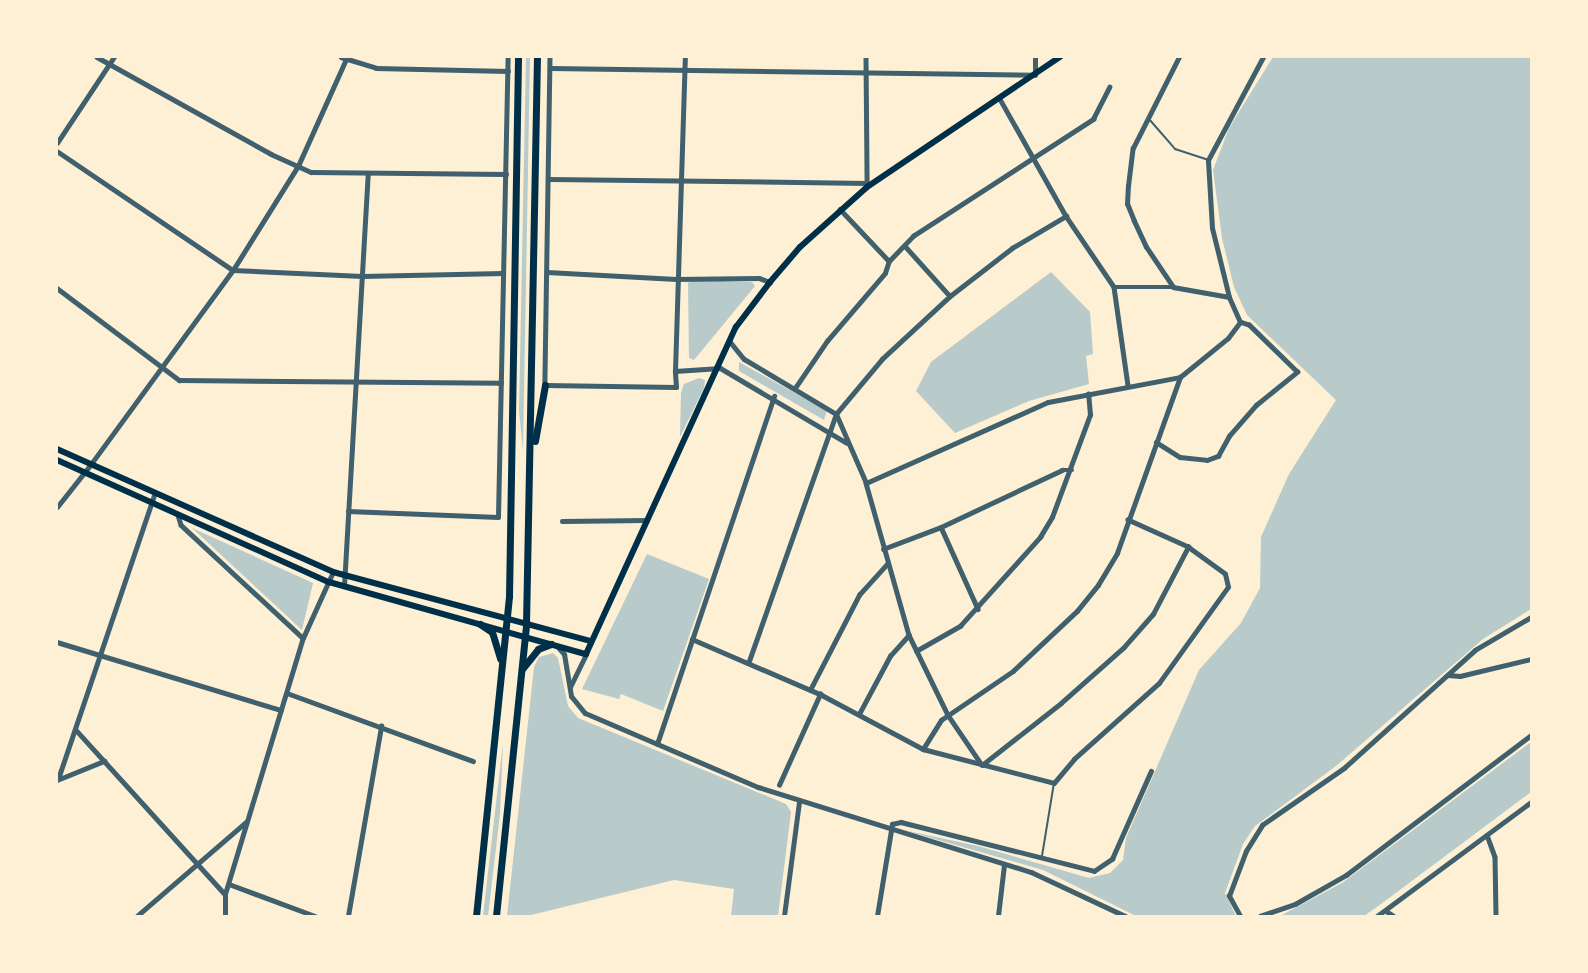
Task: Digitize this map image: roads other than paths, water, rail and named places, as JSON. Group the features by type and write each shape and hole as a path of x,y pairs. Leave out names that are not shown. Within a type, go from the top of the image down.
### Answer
{"main road":[{"path":"476,916 507,619 518,57"},
{"path":"496,916 525,624 531,467 537,57"},
{"path":"57,460 329,582 586,654 720,368 730,342 770,282 840,209 867,185 1000,99 1060,57"},
{"path":"531,467 545,385"},
{"path":"57,449 333,572 591,641"},
{"path":"480,624 492,632 502,666"},
{"path":"522,669 538,649 553,645"}],"street":[{"path":"97,57 298,166 328,174 506,174"},
{"path":"57,143 114,57"},
{"path":"348,511 498,517 508,57"},
{"path":"550,57 545,385 676,387 676,279 685,57"},
{"path":"549,178 680,183 867,185 866,57"},
{"path":"550,68 1035,75 1035,57"},
{"path":"1173,287 1146,247 1128,204 1133,148 1179,57"},
{"path":"1156,442 1180,457 1207,460 1218,456 1229,436 1256,405 1297,372 1249,325 1240,322 1229,297 1212,228 1208,159 1263,57"},
{"path":"57,507 92,464 233,270 298,166 345,58 376,68 508,71"},
{"path":"795,388 827,341 885,273 889,261 934,221 1093,119 1108,87"},
{"path":"1000,99 1066,216 1114,287 1128,385"},
{"path":"57,151 233,270 362,276 503,273"},
{"path":"344,586 368,175"},
{"path":"840,209 889,261"},
{"path":"748,661 836,414 882,359 950,296 1012,249 1066,216"},
{"path":"905,246 950,296"},
{"path":"547,272 676,279 759,278 770,282"},
{"path":"1114,287 1173,287 1229,297"},
{"path":"57,288 180,380 501,383"},
{"path":"866,483 1048,402 1128,385 1180,377 1228,338 1240,322"},
{"path":"730,342 744,359 836,414 866,483 887,564 909,635 948,715 982,765"},
{"path":"675,370 720,368 774,396 830,429 849,444"},
{"path":"923,749 934,728 948,715 1012,671 1077,611 1117,553 1180,377"},
{"path":"916,651 960,626 978,609 1040,537 1072,470 1090,415 1088,394"},
{"path":"657,744 774,396"},
{"path":"883,549 941,527 1062,470 1072,470"},
{"path":"58,780 77,731 100,655 155,493"},
{"path":"178,515 181,525 303,638"},
{"path":"562,521 647,520"},
{"path":"692,639 748,661 820,694 923,749 1054,783 1074,759 1159,683 1228,581 1188,547 1128,520"},
{"path":"941,527 978,609"},
{"path":"982,765 1061,703 1124,647 1153,614 1188,547"},
{"path":"810,690 859,596 887,564"},
{"path":"225,916 225,894 303,638 333,572"},
{"path":"1240,916 1229,896 1246,851 1262,825 1344,768 1475,650 1531,617"},
{"path":"859,714 890,656 909,635"},
{"path":"57,642 282,710"},
{"path":"553,645 564,654 571,696 585,713 799,802 1030,872 1111,913 1125,916"},
{"path":"570,687 586,654"},
{"path":"1448,675 1460,676 1531,659"},
{"path":"287,693 473,761"},
{"path":"779,785 820,694"},
{"path":"348,916 381,726"},
{"path":"77,731 225,894"},
{"path":"1260,916 1295,904 1346,875 1531,735"},
{"path":"58,780 104,761"},
{"path":"888,830 901,822 1090,872 1102,868 1112,859 1151,771"},
{"path":"784,916 799,802"},
{"path":"1377,916 1531,802"},
{"path":"137,916 249,820"},
{"path":"877,916 888,830"},
{"path":"1487,835 1496,858 1496,916"},
{"path":"998,916 1004,865"},
{"path":"229,884 315,916"},
{"path":"1386,910 1394,916"}],"lane":[{"path":"1149,120 1175,149 1208,159"},
{"path":"1041,859 1054,783"}]}
